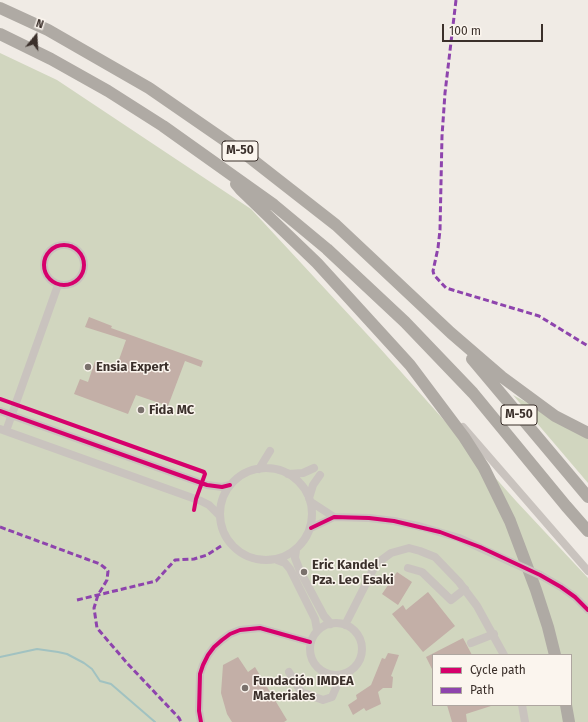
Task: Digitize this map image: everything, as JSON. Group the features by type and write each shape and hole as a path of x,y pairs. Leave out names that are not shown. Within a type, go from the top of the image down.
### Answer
{"highway":[{"name":"M-50","path":"0,8 48,30 149,88 249,157 336,225 451,333 588,497"},
{"name":"M-50","path":"0,34 108,91 162,126 274,205 327,249 405,322 473,393 588,531"},
{"path":"227,171 241,190 317,264 410,366 464,437 484,468 510,521 524,556 548,627 555,654"},
{"path":"451,333 534,402 555,416 588,433"},
{"path":"566,706 569,722"}],"street":[{"path":"63,245 71,246 78,250 83,256 85,264 84,272 80,279 74,284 66,286 58,285 51,281 46,274 44,267 45,259 49,252 55,247 63,245"},
{"path":"58,285 11,415 3,430 201,501 209,505 219,514"},
{"path":"410,366 588,571"},
{"path":"0,411 207,485 222,486 230,484 244,474 259,469 272,468 288,474 301,484 310,500 334,517"},
{"path":"259,469 270,451"},
{"path":"288,474 303,473 314,468"},
{"path":"230,484 222,500 219,514 222,530 227,540 235,549 251,558 263,561 277,560 296,550 305,539 311,528 312,515 310,500 313,485 320,475"},
{"path":"311,528 334,517 369,518 394,521 422,527 459,538 540,575 570,593 588,610"},
{"path":"345,625 376,564 383,557 399,550 409,548 420,550 435,557 465,589 494,634 504,654"},
{"path":"296,550 295,558 300,571 324,616 331,624"},
{"path":"277,560 285,564 290,569 315,618 317,630"},
{"path":"408,568 422,572 451,600 465,589"},
{"path":"331,624 345,625 352,629 359,638 361,653 359,660 353,668 339,674 325,673 316,666 310,654 310,642 317,630 324,626 331,624"},
{"path":"201,722 199,711 200,674 208,655 214,647 230,634 240,630 260,628 310,642"},
{"path":"472,644 494,634"},
{"path":"289,672 301,692 323,700 332,697 338,683 339,674"},
{"path":"522,706 526,722"}],"green space":[{"path":"0,53 57,80 251,209 378,346 516,501 588,578 588,722 0,722"},
{"path":"513,395 588,436 588,483"}],"building":[{"path":"89,317 112,326 111,328 203,361 201,367 185,361 168,406 136,395 128,414 74,394 80,379 88,382 95,361 116,368 126,340 85,327"},
{"path":"397,572 412,582 398,605 382,594"},
{"path":"428,592 455,626 423,652 392,614 403,605 406,610"},
{"path":"463,638 471,654 432,654 432,669 426,657"},
{"path":"388,653 399,655 391,676 393,677 392,688 383,688 378,692 381,704 366,711 364,708 353,715 348,705 357,699 356,695 371,685 382,658 385,659"},
{"name":"Fundación IMDEA Materiales","path":"238,657 248,672 255,667 287,720 284,722 232,722 227,714 221,693 223,665"},
{"path":"447,706 491,706 466,714 467,722 452,722"}],"waterway":[{"path":"0,657 37,649 67,654 92,669 100,681 111,684 155,722"}],"marked path":[{"path":"456,0 445,93 442,136 440,230 433,271 434,275 446,288 539,316 588,346"},
{"path":"0,527 100,564 108,571 107,580 98,595 94,608 97,628 181,722"},
{"path":"77,600 156,581 175,560 194,559 207,555 221,546"}],"cycle path":[{"path":"68,245 75,248 81,254 84,265 83,273 75,282 68,285 60,285 53,282 45,273 44,261 47,254 56,246 68,245"},
{"path":"0,399 204,472 205,474 196,499 194,510"},
{"path":"0,411 207,485 222,487 230,485"},
{"path":"311,528 334,517 369,518 394,521 440,532 480,547 540,575 575,597 588,610"},
{"path":"201,722 199,711 200,674 208,655 214,647 230,634 240,630 260,628 310,642"}],"place":[{"name":"Ensia Expert","path":"88,367"},
{"name":"Fida MC","path":"141,410"},
{"name":"Eric Kandel - Pza. Leo Esaki","path":"304,572"},
{"name":"Fundación IMDEA Materiales","path":"245,688"}]}
